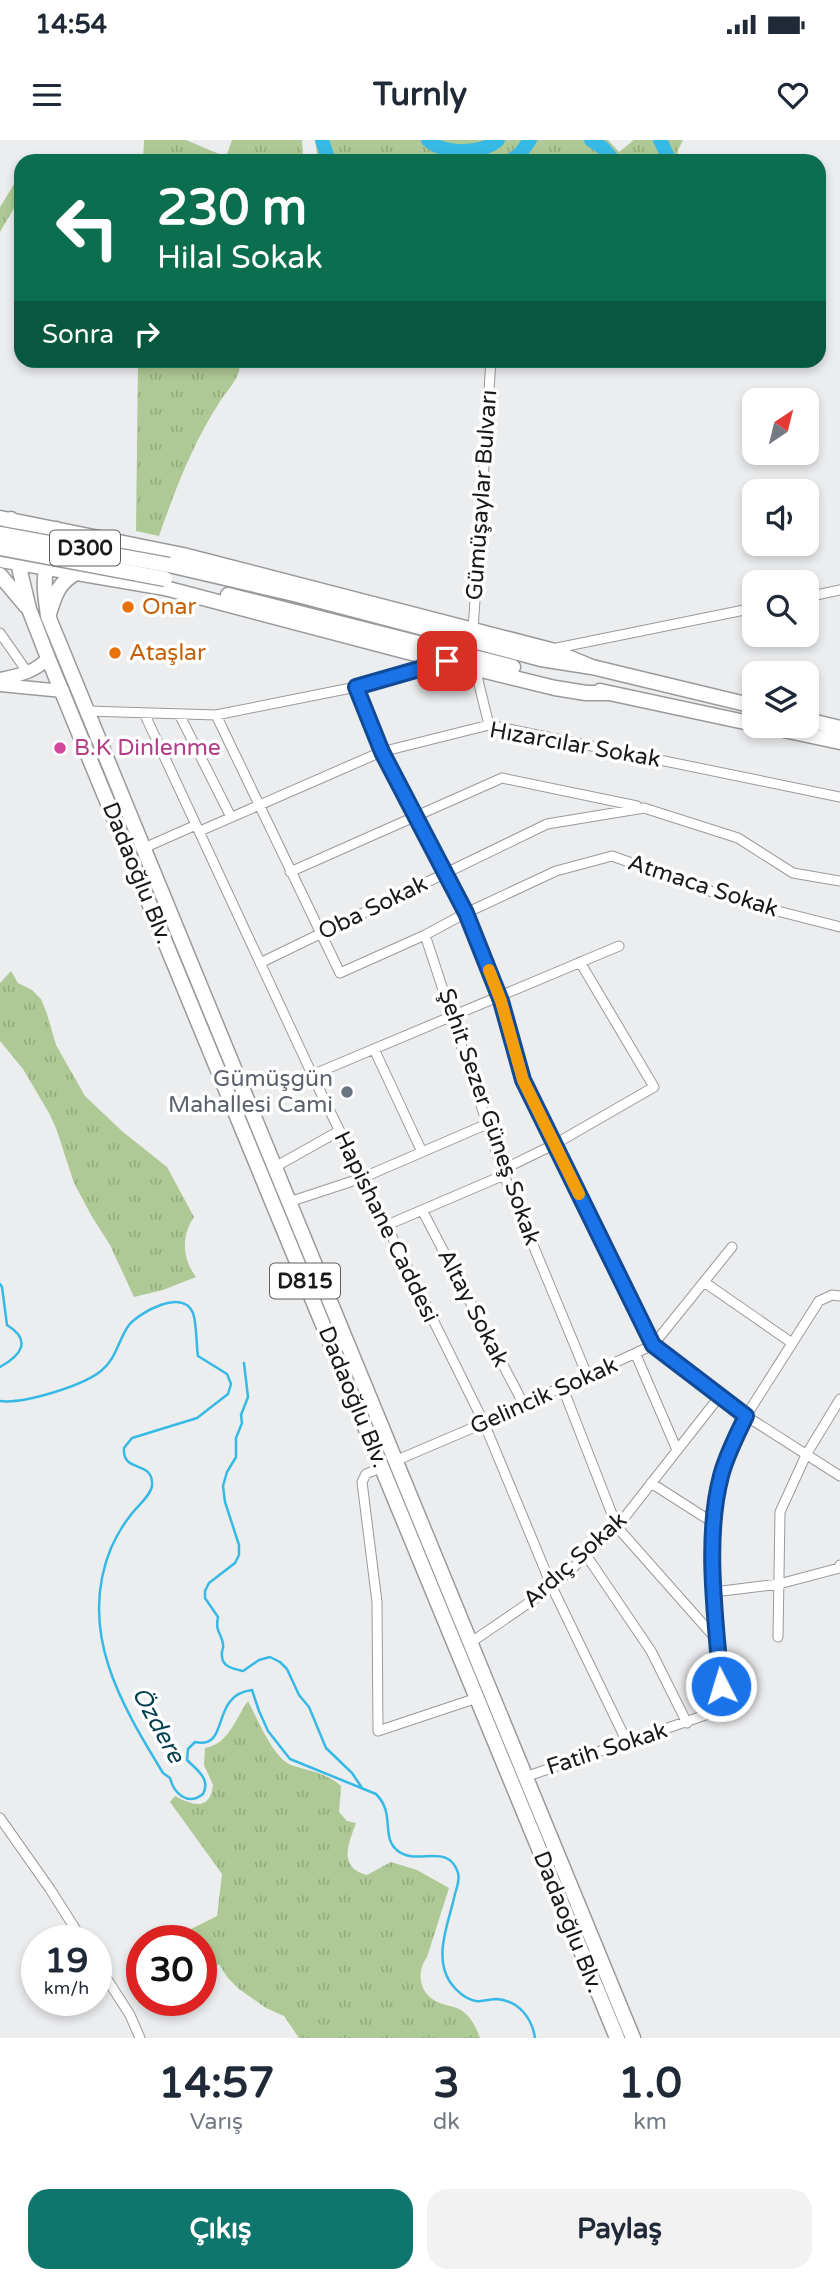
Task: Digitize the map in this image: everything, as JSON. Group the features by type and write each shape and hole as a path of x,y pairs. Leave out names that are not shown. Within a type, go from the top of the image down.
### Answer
{"highway":[{"path":"6,519 183,555 551,650 592,667"},
{"name":"Dadaoğlu Blv.","path":"6,519 29,609 48,658 388,1464 470,1643 633,2038"},
{"name":"Dadaoğlu Blv.","path":"56,529 46,568 44,589 48,615 289,1202 477,1699 617,2038"},
{"name":"D300","path":"0,534 167,572 608,693 742,721"},
{"name":"D300","path":"0,548 167,572 294,594 541,659 592,667 742,703"},
{"path":"0,561 165,588 555,688 608,693"},
{"path":"48,615 65,579 76,573"},
{"path":"0,575 29,609"},
{"path":"819,723 840,729"},
{"path":"819,738 840,742"}],"main road":[{"path":"0,679 28,673 39,668 48,658"},
{"path":"0,685 63,691"}],"street":[{"name":"Gümüşaylar Bulvarı","path":"473,629 490,368"},
{"path":"819,594 840,590"},
{"path":"551,650 742,610"},
{"path":"0,633 28,673"},
{"path":"87,710 216,715 356,687 447,661"},
{"path":"475,668 489,725"},
{"path":"356,687 382,752 466,913 499,996 523,1080 653,1345 746,1416 840,1476"},
{"name":"Hapishane Caddesi","path":"144,713 312,1075 484,1423 552,1587 627,1742"},
{"path":"179,714 231,817"},
{"path":"216,715 261,804 320,934"},
{"name":"Hızarcılar Sokak","path":"144,848 231,817 382,752 489,725 840,797"},
{"path":"290,872 502,778 644,808"},
{"name":"Oba Sokak","path":"260,963 547,824 644,808 738,838 793,873 840,881"},
{"name":"Atmaca Sokak","path":"320,934 340,972 425,935 556,871 611,856 738,901 840,927"},
{"name":"Şehit Sezer Güneş Sokak","path":"425,935 503,1173 587,1375"},
{"path":"312,1075 619,946"},
{"path":"386,1226 503,1173 654,1087 580,962"},
{"path":"374,1049 422,1152"},
{"path":"289,1202 362,1178 487,1124"},
{"path":"275,1167 339,1131"},
{"name":"Altay Sokak","path":"422,1210 524,1405"},
{"name":"Gelincik Sokak","path":"388,1464 636,1355 653,1345 733,1247"},
{"path":"704,1282 792,1343"},
{"name":"Fatih Sokak","path":"525,1777 723,1709 714,1592 712,1522 721,1474 746,1416 819,1301 832,1295 840,1296"},
{"path":"636,1355 677,1450"},
{"path":"562,1386 617,1527 717,1641"},
{"name":"Ardıç Sokak","path":"470,1643 552,1587 617,1527 719,1396"},
{"path":"778,1636 780,1512 806,1455 840,1399"},
{"path":"388,1464 366,1474 362,1482 377,1602 378,1731 477,1699"},
{"path":"651,1483 712,1522"},
{"path":"586,1555 651,1651 687,1723"},
{"path":"714,1592 779,1584 839,1568 840,1565"},
{"path":"0,1818 73,1925"},
{"path":"112,1987 130,2015 140,2038"}],"green space":[{"path":"144,140 186,140 219,154 143,154"},
{"path":"232,140 302,140 303,154 227,154"},
{"path":"315,140 608,140 619,152 634,140 683,140 678,154 317,154"},
{"path":"14,184 14,208 0,232 0,207"},
{"path":"138,368 240,368 193,451 159,536 136,531"},
{"path":"11,971 18,983 32,990 41,999 56,1045 85,1096 123,1132 167,1167 194,1217 187,1232 185,1247 188,1262 196,1277 163,1290 134,1297 110,1245 74,1183 49,1113 23,1069 0,1041 0,983"},
{"path":"248,1701 266,1737 284,1761 323,1775 341,1786 339,1812 347,1821 356,1823 348,1846 348,1860 358,1871 367,1875 391,1862 417,1870 449,1888 421,1970 422,1983 424,1990 433,2000 465,2013 473,2022 480,2038 299,2038 284,2016 266,2008 239,1989 219,1964 217,1966 217,1925 199,1925 217,1916 222,1874 170,1802 175,1796 194,1804 204,1803 208,1799 213,1785 204,1765 205,1748 220,1742 231,1730"}],"waterway":[{"path":"322,140 327,154"},
{"path":"428,140 443,148 463,151 483,148 498,140"},
{"path":"520,154 530,140"},
{"path":"591,140 608,154"},
{"path":"660,140 667,154"},
{"name":"Özdere","path":"0,1284 7,1325 20,1337 21,1342 18,1353 0,1367"},
{"name":"Özdere","path":"0,1401 37,1397 92,1377 111,1360 129,1325 142,1314 171,1302 188,1306 193,1313 198,1356 227,1374 231,1384 228,1394 197,1418 132,1438 124,1448 128,1461 148,1472 152,1486 149,1494 117,1536 102,1579 99,1608 101,1637 108,1666 119,1693 163,1773 170,1778 178,1793 192,1799 203,1794 205,1784 202,1775 187,1760 188,1749 195,1742 206,1742 213,1738 230,1701 239,1694 252,1690 268,1731 290,1759 376,1794 385,1809 390,1839 398,1851 414,1856 440,1856 454,1864 458,1881 444,1939 445,1972 455,1988 469,1998 479,2001 505,2000 518,2007 531,2024 535,2038"},
{"path":"244,1363 248,1397 236,1438 236,1457 223,1486 225,1502 239,1545 239,1555 235,1563 209,1583 205,1598 218,1617 217,1626 223,1644 224,1663 243,1671 259,1660 270,1657 280,1662 309,1707 326,1748 352,1773 362,1788"}],"slow traffic":[{"path":"489,970 501,1001 523,1080 579,1194"}],"place":[{"name":"Onar","path":"128,607"},
{"name":"Ataşlar","path":"115,653"},
{"name":"B.K Dinlenme","path":"60,748"},
{"name":"Gümüşgün Mahallesi Cami","path":"347,1092"}],"route":[{"path":"447,661 356,687 382,752 466,913 501,1001 523,1080 653,1345 746,1416 721,1474 712,1522 721,1686"}]}
